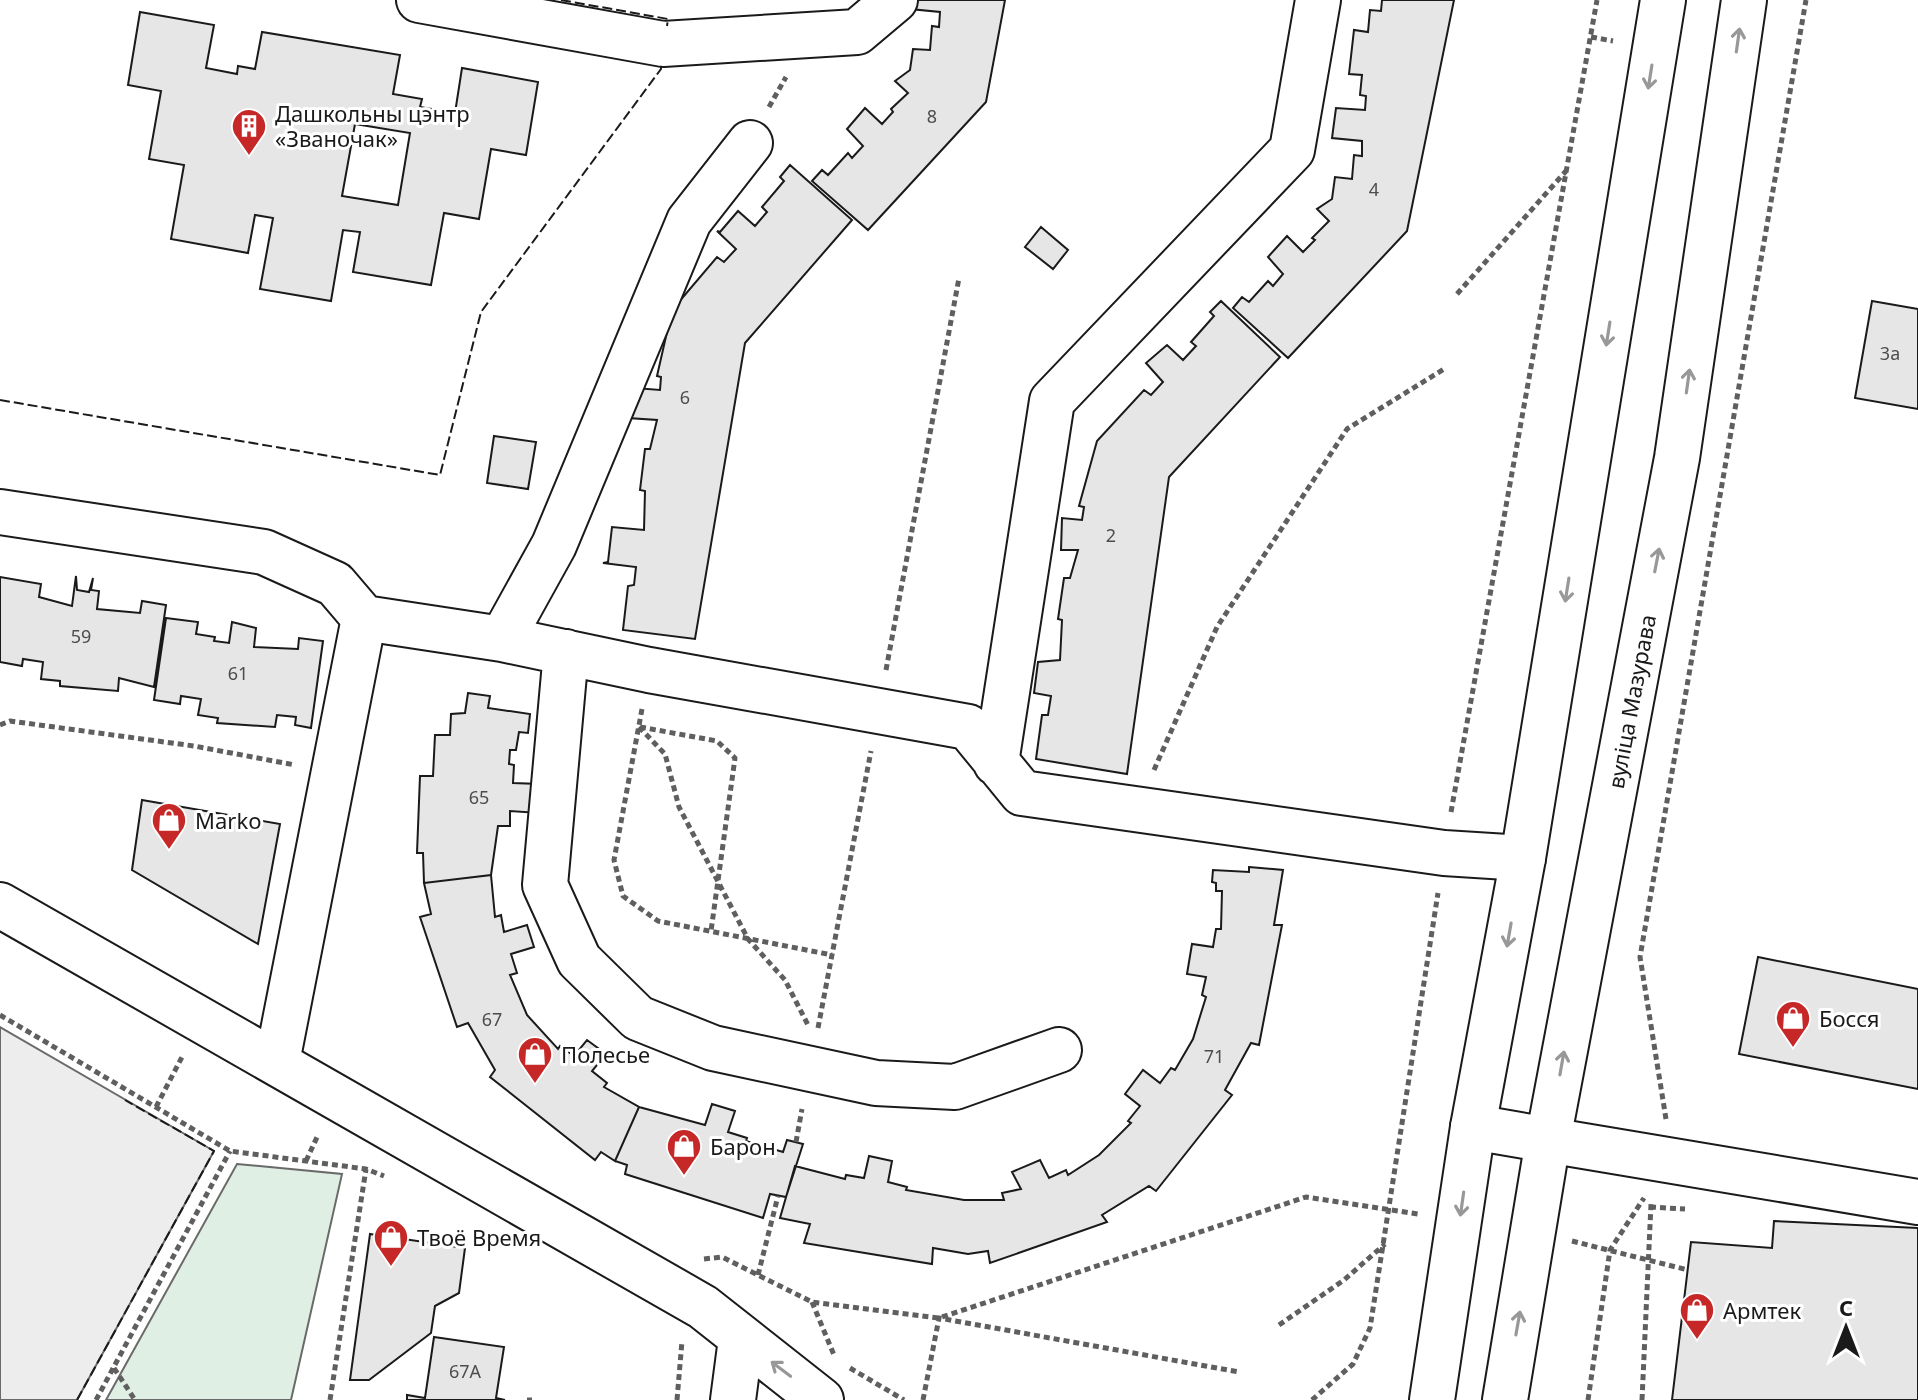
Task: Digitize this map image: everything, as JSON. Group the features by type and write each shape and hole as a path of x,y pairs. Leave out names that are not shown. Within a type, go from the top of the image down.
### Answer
{"main road":[{"path":"419,0 663,44 857,32 895,0"},
{"path":"996,763 1052,401 1292,150 1318,0"},
{"path":"1432,1400 1473,1127 1523,858 1663,0"},
{"name":"вуліца Мазурава","path":"1505,1400 1548,1140 1677,458 1744,0"},
{"path":"502,639 554,545 689,221 750,143"},
{"path":"0,512 264,552 335,584 364,618 502,639 649,670 968,727 1022,793 1444,853 1523,858"},
{"path":"277,1062 364,618"},
{"path":"566,652 545,885 579,960 638,1018 713,1048 876,1083 955,1087 1059,1050"},
{"path":"0,905 703,1307 821,1400"},
{"path":"1473,1127 1918,1202"},
{"path":"733,1400 741,1339"}],"path":[{"path":"1312,1400 1353,1364 1370,1328 1391,1210 1444,853 1597,0"},
{"path":"1665,1130 1666,1109 1640,957 1806,0"},
{"path":"750,143 809,34"},
{"path":"1457,294 1567,171"},
{"path":"1135,811 1217,627 1347,429 1444,369"},
{"path":"649,670 614,860 623,896 658,921 832,955"},
{"path":"0,725 10,721 194,746 299,766"},
{"path":"639,727 665,754 679,807 718,886 748,939 785,980 816,1041"},
{"path":"639,727 717,741 735,758 711,931"},
{"path":"0,1015 230,1151 366,1169 396,1182"},
{"path":"156,1107 184,1055"},
{"path":"306,1161 324,1123"},
{"path":"96,1400 230,1151"},
{"path":"330,1400 366,1169"},
{"path":"1588,1400 1610,1250 1651,1187"},
{"path":"758,1275 778,1196"},
{"path":"939,1318 1306,1197 1431,1216"},
{"path":"1642,1400 1651,1197"},
{"path":"1570,1241 1688,1270"},
{"path":"1279,1325 1344,1280 1385,1244"},
{"path":"693,1260 722,1257 812,1302 939,1318 1239,1372"},
{"path":"812,1302 836,1360 904,1400"},
{"path":"923,1400 939,1318"},
{"path":"677,1400 683,1334"},
{"path":"114,1368 135,1400"}],"green space":[{"path":"237,1164 342,1174 291,1400 106,1400"}],"shaded area":[{"path":"0,1027 214,1151 77,1400 0,1400"}],"building":[{"path":"911,0 1005,0 986,102 868,230 812,181 822,170 828,175 848,153 852,158 863,146 847,129 865,108 882,124 893,112 891,109 908,93 895,81 910,70 913,49 930,50 932,26 939,27 940,12 910,9"},
{"path":"1382,0 1454,0 1407,231 1288,358 1233,308 1242,297 1249,302 1268,281 1273,286 1283,274 1268,257 1287,236 1303,252 1329,221 1317,209 1332,199 1335,177 1352,179 1354,155 1362,156 1362,141 1332,138 1336,108 1365,110 1366,96 1360,95 1362,75 1349,74 1354,30 1368,32 1370,10 1381,11"},
{"name":"Дашкольны цэнтр «Званочак»","path":"140,12 214,25 206,68 237,74 238,66 255,69 262,32 400,55 393,94 422,99 420,107 455,113 462,68 538,82 526,155 491,149 479,219 444,213 431,285 353,272 360,232 343,230 331,301 260,289 273,218 255,215 248,253 171,239 184,165 149,159 161,91 128,85","holes":["355,124 410,133 398,205 342,196"]},
{"path":"790,165 852,220 745,343 695,639 623,630 628,586 634,585 636,567 603,563 608,562 612,527 644,530 645,491 640,490 645,449 650,449 657,420 628,418 628,415 633,415 635,388 660,390 661,377 657,376 672,310 717,257 724,262 736,249 717,231 720,232 738,211 755,226 767,212 762,207 784,181 780,177"},
{"path":"1041,227 1068,250 1053,269 1025,247"},
{"path":"1221,301 1280,357 1169,477 1127,774 1036,759 1042,715 1048,715 1051,696 1034,693 1038,662 1060,660 1062,620 1058,619 1064,578 1070,578 1078,550 1061,550 1062,518 1082,520 1084,507 1079,506 1097,441 1144,390 1151,395 1163,382 1146,363 1167,345 1183,360 1196,346 1191,342 1214,316 1210,312"},
{"path":"1872,301 1918,309 1918,409 1855,398"},
{"path":"494,436 536,442 528,489 487,483"},
{"path":"76,576 77,590 89,592 93,578 91,590 99,591 97,609 140,613 142,601 166,605 154,687 119,678 118,691 60,686 60,681 41,679 43,662 23,659 22,666 0,662 0,577 41,584 39,597 72,606"},
{"path":"166,618 198,622 196,634 229,643 232,622 256,628 254,647 298,649 299,638 323,641 311,728 295,725 296,717 277,715 275,727 217,723 218,718 198,715 201,699 181,696 180,704 154,700"},
{"path":"468,693 490,696 488,708 530,714 528,733 519,732 516,750 510,750 509,764 514,765 513,783 540,784 539,813 510,811 510,826 498,826 491,875 424,883 423,853 417,853 420,776 433,776 435,735 450,735 451,714 465,713"},
{"path":"142,800 280,824 258,944 132,870"},
{"path":"1249,867 1283,870 1274,925 1282,925 1259,1045 1251,1043 1225,1090 1232,1095 1156,1191 1149,1186 1102,1215 1107,1222 990,1263 988,1251 968,1254 933,1248 932,1264 804,1243 810,1224 780,1218 795,1166 845,1179 846,1175 864,1178 869,1156 892,1161 888,1182 907,1187 906,1190 964,1200 1004,1200 1002,1193 1021,1189 1012,1172 1040,1160 1049,1178 1066,1170 1068,1175 1099,1155 1131,1123 1128,1121 1140,1106 1125,1094 1143,1070 1160,1083 1171,1068 1175,1070 1193,1039 1206,997 1202,995 1206,977 1187,974 1192,944 1213,947 1216,929 1221,929 1222,891 1216,891 1216,883 1212,882 1213,870 1249,872"},
{"path":"491,875 495,917 501,915 504,932 527,925 534,947 511,954 517,973 510,975 527,1015 558,1049 560,1046 574,1056 587,1040 606,1054 592,1071 607,1083 604,1087 639,1107 615,1161 601,1152 595,1160 490,1077 495,1070 468,1023 457,1027 420,917 431,914 424,883"},
{"path":"1758,957 1918,989 1918,1089 1739,1054"},
{"path":"712,1104 735,1111 728,1132 747,1138 746,1141 783,1152 787,1140 803,1144 786,1197 770,1194 763,1218 625,1174 627,1165 615,1161 639,1107 705,1125"},
{"path":"1774,1221 1918,1228 1918,1400 1672,1400 1691,1242 1772,1248"},
{"path":"370,1234 465,1248 459,1293 435,1306 431,1333 369,1380 350,1380"},
{"path":"434,1337 504,1347 496,1398 505,1400 407,1400 407,1395 425,1398"}],"fence":[{"path":"561,0 668,19 667,26"},
{"path":"0,400 440,475 481,312 661,69 661,62"},
{"path":"77,1400 214,1151 125,1100"}],"place":[{"name":"Дашкольны цэнтр «Званочак»","path":"249,157"},
{"name":"Marko","path":"169,851"},
{"name":"Босся","path":"1793,1049"},
{"name":"Полесье","path":"535,1085"},
{"name":"Барон","path":"684,1177"},
{"name":"Твоё Время","path":"391,1268"},
{"name":"Армтек","path":"1697,1341"}]}
